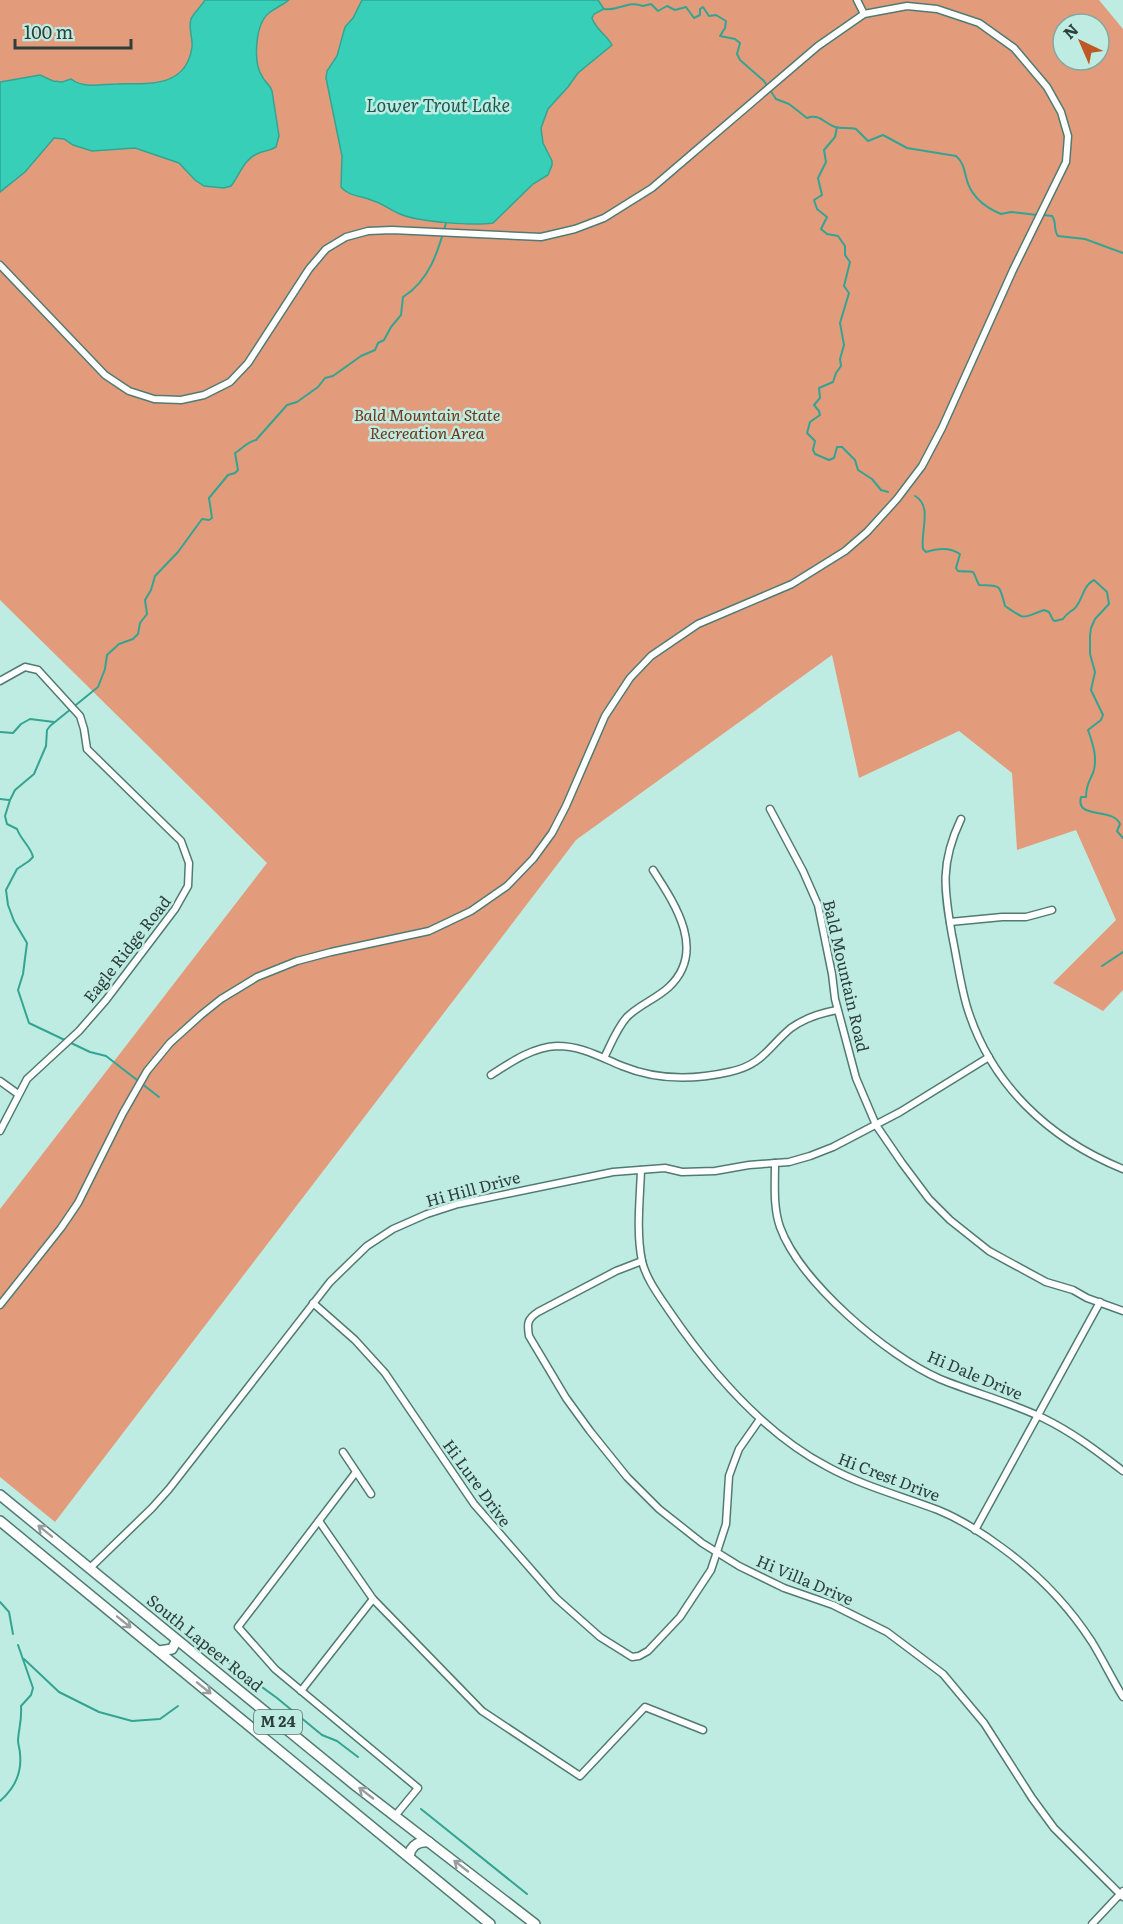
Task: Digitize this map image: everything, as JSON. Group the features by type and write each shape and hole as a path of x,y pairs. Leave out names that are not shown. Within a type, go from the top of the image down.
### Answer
{"main road":[{"name":"South Lapeer Road","path":"0,1495 395,1816 535,1924"},
{"name":"M 24","path":"0,1521 490,1924"},
{"path":"159,1651 172,1649 177,1640"},
{"path":"408,1856 415,1844 429,1842"}],"street":[{"path":"857,0 864,14"},
{"path":"0,265 105,375 129,391 154,399 181,400 204,395 230,382 248,363 309,269 326,249 346,237 368,231 392,230 541,237 575,229 604,218 651,188 818,46 864,14 907,6 938,9 979,23 1014,48 1047,87 1061,112 1068,136 1066,162 1013,270 942,428 922,466 897,499 867,532 845,551 792,584 698,624 651,656 630,678 605,716 552,833 533,859 507,886 471,911 429,932 330,952 297,961 257,977 221,999 201,1015 170,1043 147,1071 78,1203 0,1305"},
{"name":"Eagle Ridge Road","path":"0,681 25,667 38,670 80,716 87,749 181,842 189,863 190,873 183,899 106,1000 79,1030 34,1070 18,1094 0,1131"},
{"name":"Bald Mountain Road","path":"770,809 818,905 837,1010 856,1078 876,1125 929,1199 972,1239 1030,1274 1123,1311"},
{"path":"961,819 951,840 946,859 946,898 956,960 968,1008 989,1058 1025,1107 1046,1126 1099,1159 1123,1169"},
{"path":"604,1058 622,1024 636,1010 671,986 686,956 686,930 680,913 653,870"},
{"path":"950,922 1026,917 1052,910"},
{"path":"491,1075 517,1058 556,1046 585,1049 629,1068 657,1076 697,1077 730,1072 754,1064 791,1029 804,1020 822,1012 837,1010"},
{"name":"Hi Hill Drive","path":"90,1568 169,1489 346,1264 367,1246 393,1229 458,1204 577,1178 613,1172 665,1168 682,1172 715,1171 810,1156 833,1148 876,1125 989,1058"},
{"path":"0,1081 18,1094"},
{"name":"Hi Dale Drive","path":"775,1163 779,1224 786,1239 810,1274 859,1324 890,1350 938,1378 1038,1416 1081,1438 1123,1471"},
{"name":"Hi Crest Drive","path":"641,1170 642,1261 660,1297 681,1329 726,1384 760,1419 827,1467 940,1511 1001,1547 1066,1606 1092,1642 1123,1697"},
{"name":"Hi Villa Drive","path":"642,1261 616,1271 530,1317 527,1324 529,1336 566,1398 627,1477 659,1509 702,1543 739,1566 784,1588 833,1605 887,1632 943,1674 984,1723 1054,1828 1122,1894"},
{"path":"975,1530 1100,1302"},
{"name":"Hi Lure Drive","path":"313,1304 355,1340 385,1373 474,1504 556,1598 600,1637 627,1655 639,1656 648,1651 680,1617 711,1570 718,1553"},
{"path":"718,1553 726,1524 729,1476 739,1449 760,1419"},
{"path":"343,1452 371,1494"},
{"path":"356,1473 238,1627 275,1669 418,1788 395,1816"},
{"path":"319,1521 373,1599 482,1711 580,1776 645,1707 703,1730"},
{"path":"301,1691 373,1599"},
{"path":"1092,1924 1122,1894"}],"green space":[{"name":"Bald Mountain State Recreation Area","path":"0,0 1099,0 1109,12 1051,12 1051,72 1111,72 1111,14 1123,29 1123,990 1103,1011 1053,983 1116,920 1076,830 1017,850 1012,773 959,731 859,778 832,655 576,840 55,1522 0,1477 0,1209 267,863 0,600"}],"water":[{"path":"205,0 289,0 264,18 257,43 259,70 272,91 279,136 276,147 252,156 231,186 224,188 204,186 179,163 135,148 92,151 73,145 64,139 54,138 25,172 0,192 0,82 40,75 53,81 62,82 71,79 82,84 93,85 152,83 174,77 188,61 192,47 191,19"},
{"name":"Lower Trout Lake","path":"362,0 598,0 604,9 594,14 592,18 612,45 578,73 548,109 541,128 543,143 552,161 548,175 533,184 493,223 446,223 408,217 375,201 351,194 341,187 342,156 326,78 327,71 337,56 345,27 353,18"}],"waterway":[{"path":"604,9 615,9 633,4 643,6 651,4 658,11 667,6 675,10 686,7 694,18 700,15 700,9 703,7 709,16 716,15 726,21 720,36 735,39 740,43 737,54 740,60 764,81 776,99 789,104 807,118 815,117 835,127 856,129 868,141 883,135 907,148 956,156 963,166 974,195 989,208 1001,214 1011,212 1037,215"},
{"path":"837,127 835,137 824,150 826,162 818,178 822,195 814,200 817,209 827,217 821,229 827,234 838,236 845,246 845,255 850,262 844,286 849,293 840,323 844,345 840,359 841,366 833,382 819,388 820,398 814,405 820,415 810,422 807,433 815,441 813,450 815,454 829,460 834,458 837,447 842,447 855,460 858,470 872,479 881,490 888,492"},
{"path":"1043,215 1052,216 1058,236 1085,239 1123,253"},
{"path":"159,1097 106,1056 90,1052 29,1023 18,990 23,974 27,943 14,921 8,905 6,890 17,869 33,857 17,829 7,824 5,816 10,800 15,790 34,774 46,746 47,730 50,726 98,687 105,669 107,655 119,644 133,639 138,634 140,623 147,614 145,600 155,576 178,552 202,519 212,518 209,498 228,475 238,470 235,453 256,440 287,405 297,402 318,387 325,378 333,376 361,356 375,350 401,315 403,297 420,283 426,274 440,245 446,223"},
{"path":"915,496 920,500 925,513 923,549 926,552 948,549 960,554 956,568 958,571 973,572 979,585 998,587 1005,606 1017,614 1024,617 1044,610 1049,612 1055,621 1063,619 1074,609 1087,586 1094,580 1107,592 1109,604 1095,619 1090,636 1090,654 1095,672 1091,690 1103,715 1101,720 1088,730 1095,762 1086,797 1081,797 1081,804 1084,809 1116,819 1120,824 1117,831 1123,838"},
{"path":"0,732 13,733 21,724 30,719 54,722"},
{"path":"0,799 9,800"},
{"path":"1102,966 1123,952"},
{"path":"0,1602 9,1612 13,1634"},
{"path":"0,1801 13,1786 18,1774 21,1706 31,1695 33,1688 18,1645"},
{"path":"221,1657 322,1735 337,1741 358,1757"},
{"path":"24,1659 59,1692 99,1712 132,1721 160,1719 178,1706"},
{"path":"421,1809 527,1894"}]}
